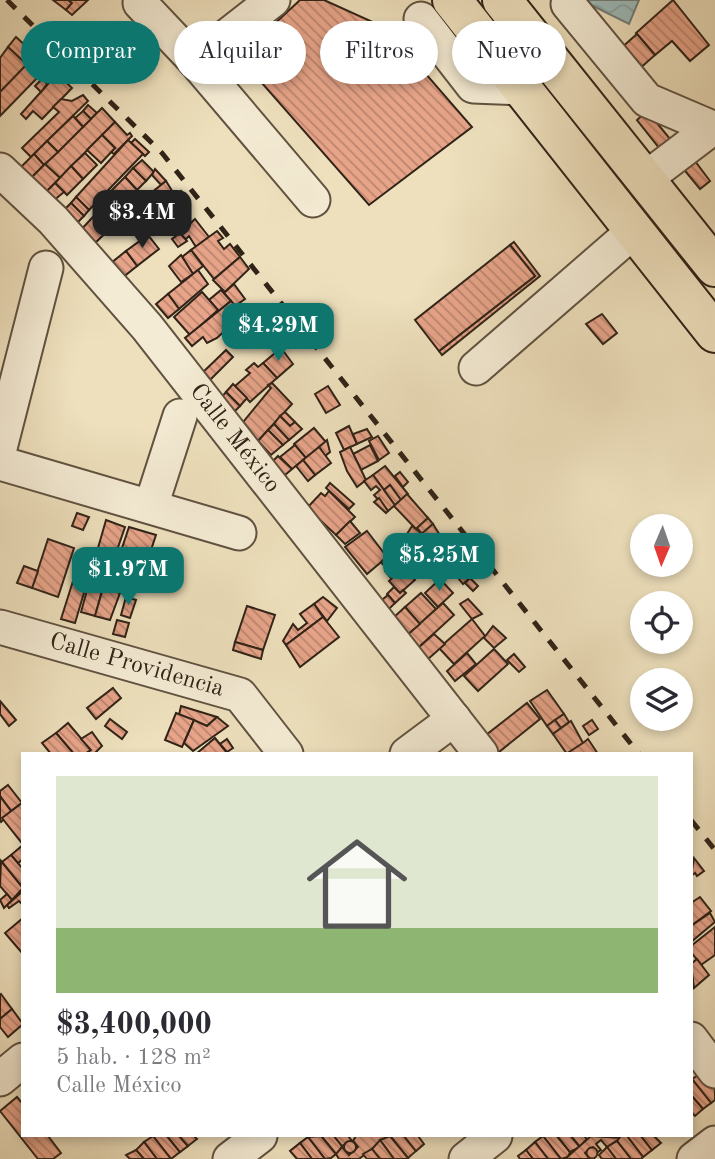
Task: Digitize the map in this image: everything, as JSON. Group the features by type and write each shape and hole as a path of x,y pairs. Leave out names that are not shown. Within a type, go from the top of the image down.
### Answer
{"main road":[{"path":"502,0 715,267"},
{"path":"431,5 523,88 715,333"}],"street":[{"path":"140,3 174,39"},
{"path":"568,4 647,100 713,129 645,179"},
{"path":"237,21 254,5"},
{"path":"215,84 313,200"},
{"name":"Calle México","path":"0,170 53,220 147,327 479,752"},
{"path":"476,368 635,230"},
{"path":"0,449 46,268"},
{"path":"151,506 180,416"},
{"path":"0,463 239,533"},
{"name":"Calle Providencia","path":"0,627 240,695 284,752"},
{"path":"410,752 454,719"},
{"path":"693,1042 715,1071"},
{"path":"0,1079 21,1062"},
{"path":"230,1159 259,1137"},
{"path":"466,1159 494,1137"},
{"path":"694,1159 715,1143"}],"water":[{"path":"581,0 639,0 629,24"}],"building":[{"path":"53,0 68,0 72,3 66,10"},
{"path":"68,0 88,0 72,15 66,10 72,3"},
{"path":"300,0 324,0 370,21 320,21 320,84 435,84 472,127 369,205 263,84 306,84 306,21 278,21"},
{"path":"673,0 709,45 690,61 672,41 655,55 636,33"},
{"path":"637,34 655,55 638,70 620,49"},
{"path":"16,37 21,42 21,59 8,47"},
{"path":"8,47 21,59 21,71 0,92 0,58"},
{"path":"21,70 21,84 31,84 0,116 0,92"},
{"path":"37,84 47,84 41,92 35,86"},
{"path":"48,84 68,84 72,88 42,119 33,111 26,119 21,114"},
{"path":"83,95 88,101 31,157 22,148 59,112 53,107 61,99 72,101"},
{"path":"88,105 97,113 91,119 83,111"},
{"path":"102,108 115,122 60,178 45,164"},
{"path":"83,111 91,119 83,127 75,118"},
{"path":"647,111 671,140 660,149 637,120"},
{"path":"73,116 83,127 58,152 47,141"},
{"path":"115,122 127,135 130,133 132,136 114,154 111,152 115,148 102,135"},
{"path":"102,135 115,148 101,163 87,150"},
{"path":"135,139 149,152 145,156 131,143"},
{"path":"128,140 143,154 89,210 76,197"},
{"path":"47,141 58,152 44,165 34,154"},
{"path":"85,153 97,165 83,179 71,166"},
{"path":"34,154 44,165 29,180 18,170"},
{"path":"692,157 710,181 700,189 681,166"},
{"path":"142,160 154,172 146,181 133,168"},
{"path":"45,164 60,178 44,194 29,180"},
{"path":"71,166 83,179 67,195 55,183"},
{"path":"133,168 146,181 137,190 125,177"},
{"path":"155,169 166,181 161,185 152,175"},
{"path":"125,177 137,190 115,212 101,201"},
{"path":"166,181 174,194 156,209 146,197"},
{"path":"55,183 64,192 52,202 44,194"},
{"path":"181,191 190,201 184,207 187,211 174,223 161,209"},
{"path":"144,194 154,207 140,219 130,207"},
{"path":"76,197 89,210 84,216 71,203"},
{"path":"71,203 84,216 72,228 59,215"},
{"path":"105,204 121,218 91,247 78,233"},
{"path":"151,209 160,219 149,229 140,219"},
{"path":"195,219 209,237 196,247 189,236 185,240 180,233"},
{"path":"217,231 223,238 218,241 224,249 230,244 240,257 214,279 191,250"},
{"path":"180,233 187,241 178,247 172,239"},
{"path":"148,235 159,249 137,266 126,251"},
{"path":"514,242 540,276 442,355 439,351 535,276 510,245"},
{"path":"510,245 535,276 439,351 415,320"},
{"path":"191,250 203,266 193,274 182,257"},
{"path":"126,251 137,266 117,282 106,267"},
{"path":"181,255 193,274 181,282 169,266"},
{"path":"240,257 249,269 225,292 213,280"},
{"path":"198,270 208,284 179,309 168,294"},
{"path":"234,284 245,299 235,306 224,293"},
{"path":"221,290 231,301 219,312 209,300"},
{"path":"202,292 218,310 190,335 174,317"},
{"path":"168,294 179,309 168,318 156,304"},
{"path":"231,301 242,315 217,338 207,343 203,337 192,346 185,338"},
{"path":"249,306 258,317 252,323 243,311"},
{"path":"602,314 617,333 603,344 586,324"},
{"path":"242,319 255,334 244,345 230,329"},
{"path":"281,348 293,364 277,378 263,363"},
{"path":"226,350 233,357 206,384 199,376"},
{"path":"254,363 258,367 263,363 277,378 250,402 235,386 250,373 246,370"},
{"path":"272,383 292,404 257,442 239,427 271,388 268,385"},
{"path":"233,384 247,398 240,406 226,392"},
{"path":"328,386 340,405 326,413 315,394"},
{"path":"226,392 240,406 235,411 222,397"},
{"path":"285,412 295,422 290,426 280,416"},
{"path":"280,416 290,426 295,422 302,429 289,440 274,424"},
{"path":"274,424 289,440 283,445 268,430"},
{"path":"349,426 357,444 344,450 336,433"},
{"path":"314,428 326,442 306,458 294,444"},
{"path":"367,429 372,437 357,444 353,434"},
{"path":"268,430 283,445 271,455 258,441"},
{"path":"378,436 389,453 379,460 369,441"},
{"path":"327,440 330,452 325,456 319,447"},
{"path":"295,445 306,458 292,469 280,457"},
{"path":"370,445 378,461 361,470 353,454"},
{"path":"319,447 331,463 315,475 303,460"},
{"path":"350,447 366,480 357,487 340,452"},
{"path":"278,456 292,469 277,482 265,469"},
{"path":"303,460 315,475 308,481 296,466"},
{"path":"385,466 408,494 401,500 390,485 384,490 373,475"},
{"path":"400,472 408,482 403,487 395,476"},
{"path":"373,475 395,505 388,511 374,495 380,490 376,486 371,490 364,481"},
{"path":"330,483 354,504 349,509 326,488"},
{"path":"390,485 401,500 395,505 384,490"},
{"path":"329,491 355,517 336,535 307,508 321,493 325,496"},
{"path":"407,494 428,518 416,529 394,506"},
{"path":"379,498 388,511 386,513 374,502"},
{"path":"77,513 89,517 83,530 72,526"},
{"path":"428,518 433,524 422,534 417,528"},
{"path":"106,520 125,527 116,553 98,548"},
{"path":"350,521 360,533 345,544 336,535"},
{"path":"433,524 441,537 429,544 420,535"},
{"path":"412,526 422,534 414,540 407,534"},
{"path":"129,527 156,535 147,562 120,554"},
{"path":"367,531 387,557 367,574 345,547"},
{"path":"48,539 74,548 58,597 32,588"},
{"path":"387,557 393,564 387,569 381,562"},
{"path":"444,557 456,567 444,581 430,569"},
{"path":"398,560 404,567 391,578 385,571"},
{"path":"24,566 38,571 32,588 17,583"},
{"path":"404,567 415,580 400,593 389,581"},
{"path":"463,567 471,577 463,584 455,574"},
{"path":"97,569 122,576 117,592 91,585"},
{"path":"470,578 478,586 473,591 465,583"},
{"path":"440,579 453,593 438,607 425,593"},
{"path":"73,581 86,586 75,623 61,619"},
{"path":"89,583 103,588 95,616 81,612"},
{"path":"394,587 400,593 403,590 406,593 395,603 387,594"},
{"path":"103,588 120,593 110,620 95,616"},
{"path":"421,593 436,609 420,624 405,607"},
{"path":"388,595 395,603 388,610 382,600"},
{"path":"126,597 136,600 130,618 121,615"},
{"path":"323,597 337,608 327,621 314,604"},
{"path":"468,599 482,614 472,619 460,604"},
{"path":"443,603 454,615 418,648 407,635"},
{"path":"314,604 323,617 286,645 283,641 293,624 298,630 307,623 300,614"},
{"path":"247,606 275,615 263,650 235,642"},
{"path":"405,607 420,624 407,635 393,618"},
{"path":"323,617 339,637 300,667 286,645"},
{"path":"472,619 485,636 454,664 439,648"},
{"path":"117,620 129,623 125,637 113,634"},
{"path":"493,626 506,638 494,648 484,638"},
{"path":"434,634 445,644 427,660 418,648"},
{"path":"235,642 263,650 261,659 233,650"},
{"path":"494,649 508,664 478,691 464,676"},
{"path":"467,653 476,664 455,681 447,671"},
{"path":"514,654 525,667 519,672 507,660"},
{"path":"113,688 121,698 96,719 87,708"},
{"path":"547,690 564,714 547,726 530,701"},
{"path":"0,701 16,720 9,726 0,714"},
{"path":"527,703 540,719 499,752 486,735"},
{"path":"181,706 217,717 207,726 179,715"},
{"path":"176,713 194,720 182,747 165,740"},
{"path":"564,714 569,722 561,728 555,720"},
{"path":"217,717 228,726 193,751 184,743 194,720 207,726"},
{"path":"110,719 127,732 122,739 105,726"},
{"path":"555,720 561,728 553,734 547,726"},
{"path":"592,720 598,729 589,735 583,726"},
{"path":"571,721 583,743 566,752 553,734"},
{"path":"68,723 91,750 72,752 56,733"},
{"path":"92,732 102,746 96,752 88,752 91,750 81,739"},
{"path":"56,733 72,752 49,752 42,743"},
{"path":"215,738 226,752 198,752"},
{"path":"227,739 233,748 227,752 220,744"},
{"path":"588,739 597,752 569,752"},
{"path":"8,785 21,804 11,811 0,796 0,791"},
{"path":"0,796 11,811 1,822 0,821"},
{"path":"21,804 21,842 2,818"},
{"path":"21,847 21,861 18,863 11,855"},
{"path":"11,855 21,867 20,885 2,862"},
{"path":"694,858 704,871 697,876 695,873 693,874"},
{"path":"1,861 21,886 21,890 12,900 0,886"},
{"path":"21,893 21,903 19,901 9,908 7,905"},
{"path":"7,894 12,900 4,908 0,900"},
{"path":"700,897 711,911 693,924 693,902"},
{"path":"710,913 715,922 693,940 693,925"},
{"path":"21,920 21,952 5,933"},
{"path":"715,927 715,955 701,965 693,955 693,944"},
{"path":"697,959 709,975 694,988 693,980 693,962"},
{"path":"0,995 12,1009 0,1019"},
{"path":"12,1009 21,1021 21,1026 8,1037 0,1027 0,1019"},
{"path":"702,1073 715,1090 715,1100 711,1103 693,1078"},
{"path":"693,1080 711,1103 703,1109 693,1097"},
{"path":"17,1097 21,1102 21,1137 49,1137 61,1153 53,1159 38,1159 0,1111"},
{"path":"693,1097 703,1109 695,1116 693,1114"},
{"path":"154,1137 168,1137 180,1152 171,1159"},
{"path":"154,1137 171,1159 157,1159 144,1142"},
{"path":"168,1137 180,1137 188,1146 180,1152"},
{"path":"180,1137 197,1139 188,1146"},
{"path":"308,1137 322,1137 336,1154 325,1159"},
{"path":"308,1137 325,1159 312,1159 300,1143"},
{"path":"322,1137 335,1137 342,1146 336,1154"},
{"path":"335,1137 349,1137 352,1141 342,1146"},
{"path":"355,1137 387,1137 359,1159 339,1159 336,1154 342,1147 349,1155 358,1147 353,1141"},
{"path":"391,1137 405,1137 416,1151 408,1158"},
{"path":"391,1137 408,1158 394,1159 380,1140"},
{"path":"405,1137 419,1137 424,1144 416,1151"},
{"path":"544,1137 558,1137 570,1152 568,1157 561,1159"},
{"path":"544,1137 561,1159 548,1159 535,1142"},
{"path":"558,1137 572,1137 580,1147 570,1152"},
{"path":"572,1137 587,1139 580,1147"},
{"path":"590,1137 621,1138 607,1147 601,1140 596,1144 601,1150 598,1152 593,1147 585,1153 590,1159 565,1159"},
{"path":"620,1137 628,1137 643,1157 631,1159 617,1141"},
{"path":"628,1137 642,1137 652,1150 643,1157"},
{"path":"642,1137 655,1137 661,1143 652,1150"},
{"path":"380,1140 394,1159 380,1159 372,1149"},
{"path":"350,1141 356,1147 350,1153 344,1147"},
{"path":"617,1141 631,1159 616,1159 607,1147"},
{"path":"144,1142 157,1159 144,1159 136,1150"},
{"path":"535,1142 548,1159 533,1159 526,1150"},
{"path":"300,1143 312,1159 297,1159 290,1151"},
{"path":"607,1147 616,1159 602,1159 599,1155"},
{"path":"592,1148 596,1149 596,1157 592,1158 588,1157 587,1153 588,1149"},
{"path":"372,1149 380,1159 367,1159 363,1154"},
{"path":"136,1150 144,1159 130,1159 126,1155"},
{"path":"526,1150 533,1159 520,1159 518,1156"}],"railway":[{"path":"7,0 162,153 637,752"},
{"path":"693,822 715,850"}]}
